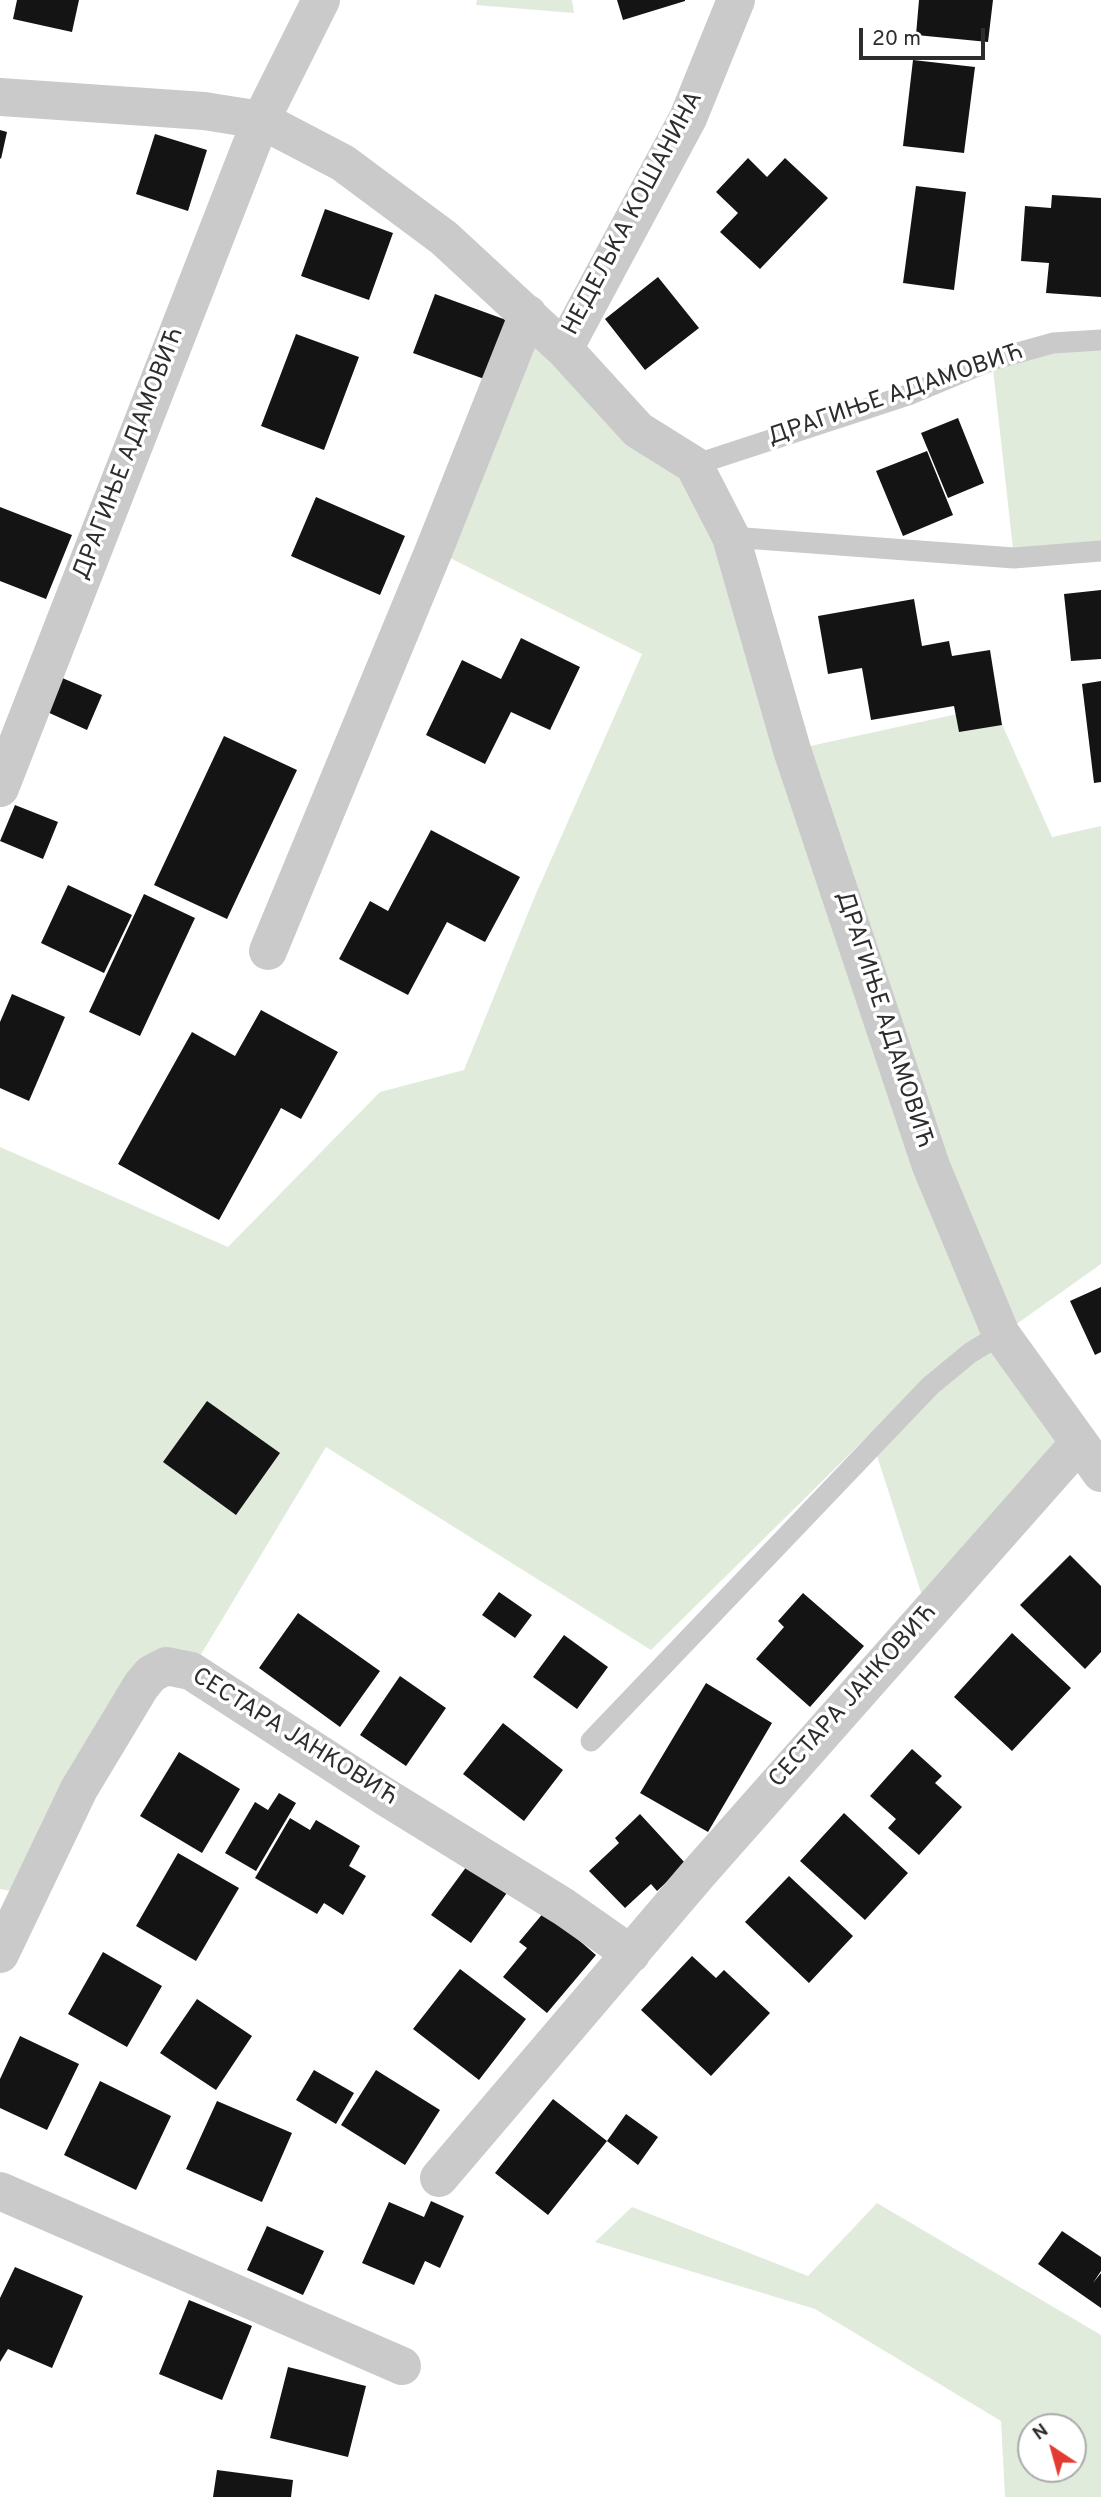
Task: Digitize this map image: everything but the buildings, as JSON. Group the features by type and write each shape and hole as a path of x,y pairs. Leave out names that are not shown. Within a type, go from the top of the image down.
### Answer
{"street":[{"name":"ДРАГИЊЕ АДАМОВИЋ","path":"0,788 261,120 321,0"},
{"name":"НЕДЕЉКА КОШАНИНА","path":"564,349 688,118 736,0"},
{"path":"0,97 204,111 261,120 343,163 444,238 528,314 638,430 694,465"},
{"path":"268,950 434,550 528,314"},
{"name":"ДРАГИЊЕ АДАМОВИЋ","path":"694,465 731,537 792,750 931,1166 1001,1335 1101,1473"},
{"name":"СЕСТАРА ЈАНКОВИЋ","path":"439,2178 698,1874 1079,1443"},
{"name":"СЕСТАРА ЈАНКОВИЋ","path":"0,1954 79,1789 141,1686 151,1674 166,1666 191,1671 384,1796 565,1907 631,1954"},
{"path":"0,2190 402,2366"}],"lane":[{"name":"ДРАГИЊЕ АДАМОВИЋ","path":"694,465 908,395 992,360 1053,343 1101,340"},
{"path":"731,537 1014,558 1101,551"},
{"path":"591,1741 930,1386 970,1353 1001,1335"}],"green space":[{"path":"477,0 572,0 574,13 476,5"},
{"path":"528,314 694,465 792,750 994,706 1052,837 1101,826 1101,1264 1001,1335 1079,1443 928,1614 870,1434 651,1650 326,1447 191,1671 166,1666 28,1894 0,1889 0,1147 228,1247 380,1092 464,1070 535,896 642,654 434,550"},
{"path":"1101,341 1101,551 1014,558 992,360"},
{"path":"877,2203 1101,2335 1101,2497 1005,2497 1001,2421 815,2309 595,2242 632,2207 808,2276"}]}
